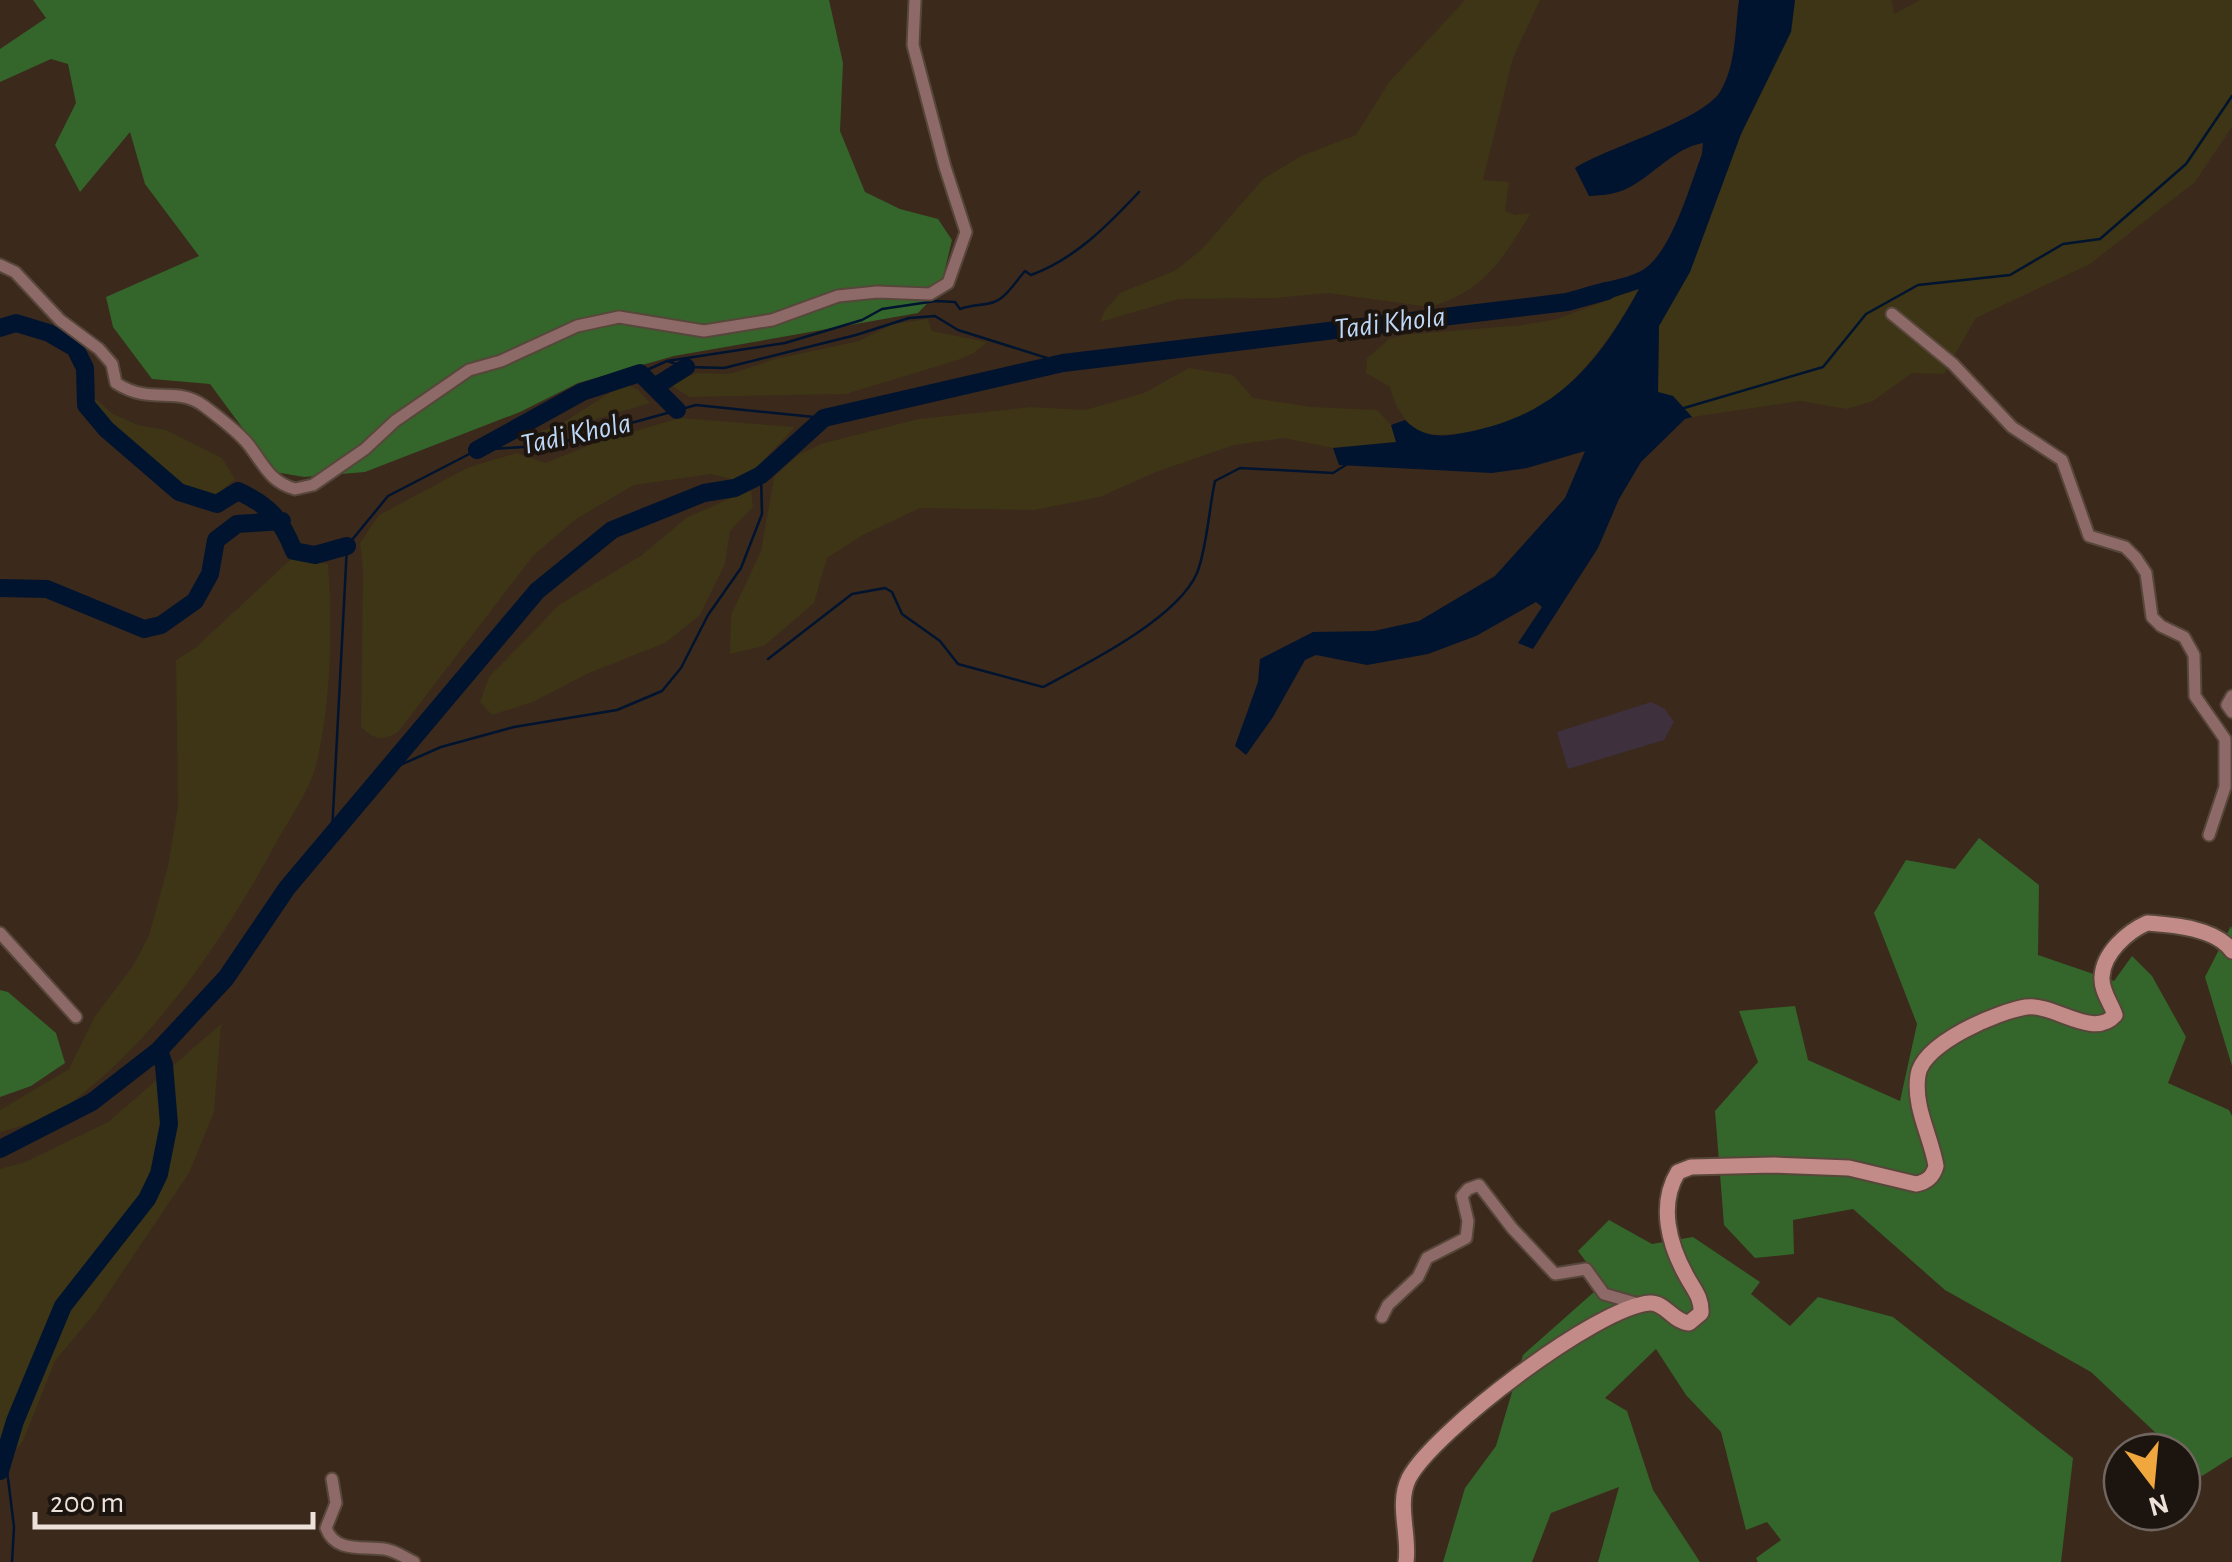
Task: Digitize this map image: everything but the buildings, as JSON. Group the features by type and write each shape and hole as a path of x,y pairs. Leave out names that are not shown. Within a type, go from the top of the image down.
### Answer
{"main road":[{"path":"1406,1562 1404,1494 1411,1474 1471,1410 1613,1313 1642,1304 1659,1304 1680,1322 1689,1323 1701,1313 1702,1301 1684,1273 1668,1230 1667,1201 1678,1172 1691,1167 1830,1167 1916,1184 1924,1182 1936,1166 1918,1100 1918,1073 1924,1058 1942,1042 2026,1007 2051,1010 2081,1021 2110,1021 2115,1015 2102,978 2106,963 2121,940 2147,923 2206,933 2224,939 2232,951"}],"street":[{"path":"0,265 16,272 60,320 99,348 112,364 116,383 131,392 152,397 184,395 204,405 250,446 271,477 296,490 313,485 365,449 394,421 469,370 501,361 577,326 619,318 704,331 772,320 838,296 877,292 930,294 948,283 966,232 912,45 915,0"},
{"path":"1892,314 1954,364 2012,427 2062,460 2089,536 2125,546 2146,573 2152,617 2160,626 2184,637 2194,655 2194,696 2228,741 2225,788 2209,835"},
{"path":"2232,696 2226,705 2232,712"},
{"path":"0,933 76,1017"},
{"path":"1382,1317 1388,1305 1418,1278 1427,1258 1466,1238 1468,1221 1462,1196 1468,1188 1479,1185 1555,1274 1586,1269 1604,1294 1642,1304"},
{"path":"332,1479 336,1502 326,1528 330,1538 341,1545 388,1549 414,1562"}],"shaded area":[{"path":"1651,702 1665,709 1674,722 1664,740 1568,769 1557,732"}],"green space":[{"path":"33,0 829,0 843,63 840,131 865,192 900,209 938,219 952,240 940,290 918,313 674,356 578,383 520,412 365,472 304,477 275,472 210,384 152,379 113,327 106,297 199,256 145,184 130,132 80,192 55,145 76,103 68,64 51,59 0,82 0,49 46,18"},
{"path":"1979,838 2039,885 2038,955 2114,981 2132,956 2152,976 2186,1037 2168,1083 2229,1110 2232,1116 2232,1457 2202,1476 2202,1432 2155,1432 2091,1372 1945,1290 1853,1209 1793,1220 1794,1254 1755,1258 1724,1225 1715,1111 1758,1062 1739,1011 1795,1006 1808,1060 1900,1101 1917,1024 1874,913 1906,860 1955,869"},
{"path":"2231,926 2232,929 2232,1066 2205,977"},
{"path":"0,990 8,992 56,1033 65,1063 31,1086 0,1097"},
{"path":"1609,1220 1652,1244 1693,1237 1760,1282 1751,1294 1790,1326 1818,1297 1893,1317 2073,1458 2061,1562 1758,1562 1756,1558 1781,1540 1767,1522 1746,1530 1721,1432 1686,1395 1656,1349 1605,1398 1627,1411 1653,1490 1700,1562 1598,1562 1619,1487 1551,1513 1532,1562 1443,1562 1465,1488 1496,1446 1523,1355 1603,1284 1578,1251"}],"sand":[{"path":"1465,0 1540,0 1513,58 1483,180 1509,182 1505,211 1515,215 1531,213 1501,259 1479,282 1429,307 1328,293 1179,299 1100,322 1120,293 1176,270 1201,250 1263,179 1301,156 1356,135 1389,82"},
{"path":"1795,0 1892,0 1894,14 1920,0 2232,0 2232,127 2195,182 2090,264 1976,318 1944,374 1912,373 1873,401 1847,409 1800,401 1692,417 1673,396 1658,392 1659,326 1690,272 1741,134 1791,32"},
{"path":"1640,288 1600,350 1577,376 1553,398 1494,427 1458,434 1418,434 1401,413 1390,387 1366,373 1367,358 1389,339 1557,319"},
{"path":"928,319 932,331 987,342 958,360 846,394 689,397 668,383 697,373 730,374 775,359 859,341 893,324"},
{"path":"1189,368 1233,375 1253,398 1312,407 1377,410 1391,425 1397,442 1333,448 1284,438 1234,445 1156,472 1100,497 1034,510 920,508 863,535 827,558 814,603 764,646 730,654 731,615 761,551 774,477 798,455 821,444 918,419 1031,407 1085,410 1144,393"},
{"path":"625,383 650,403 537,437 542,431 564,422"},
{"path":"90,394 113,414 138,425 166,430 222,458 235,479 214,497 186,487 103,416"},
{"path":"680,418 795,427 749,475 735,480 711,474 634,485 576,519 533,556 398,732 378,738 361,727 360,543 379,515 469,467 517,453 545,463 600,441"},
{"path":"751,489 753,507 730,531 725,564 700,615 665,643 589,673 533,702 492,715 480,702 489,677 559,605 642,555 686,518"},
{"path":"292,558 328,564 330,587 324,721 315,769 304,795 216,944 165,1012 108,1072 67,1105 40,1120 0,1132 0,1110 69,1069 95,1016 133,966 149,935 168,866 178,806 176,660 195,648"},
{"path":"221,1024 214,1112 189,1173 95,1313 55,1361 23,1441 0,1470 0,1169 25,1162 108,1122"}],"water":[{"path":"1739,0 1795,0 1791,32 1741,134 1690,272 1659,326 1658,392 1673,396 1692,417 1685,419 1641,462 1619,499 1598,548 1533,649 1518,643 1542,607 1536,602 1476,636 1428,654 1367,665 1316,655 1305,660 1246,755 1235,746 1258,682 1260,659 1313,632 1374,631 1419,621 1495,576 1565,498 1585,451 1527,468 1492,473 1339,465 1333,448 1396,442 1391,425 1405,420 1419,431 1442,435 1499,424 1550,399 1590,363 1639,289 1589,305 1581,289 1634,274 1652,263 1678,218 1703,143 1683,150 1637,183 1613,193 1589,196 1575,168 1710,103 1729,71"}],"waterway":[{"path":"1684,408 1823,367 1866,314 1918,285 2010,275 2063,244 2100,239 2186,164 2232,96"},
{"path":"667,361 785,343 862,320 882,309 936,301 955,302 960,309 994,302 1025,271 1031,275 1076,251 1139,192"},
{"name":"Tadi Khola","path":"0,1149 92,1102 159,1050 226,978 287,888 537,591 612,530 704,493 735,488 761,475 824,418 1063,363 1567,302 1607,291"},
{"path":"640,373 667,361 686,367 724,368 909,318 935,316 958,330 1063,363"},
{"path":"0,328 16,323 49,333 75,348 85,368 86,405 106,429 179,492 217,504 238,491 273,515 294,551 315,555 347,546"},
{"path":"656,386 686,367"},
{"path":"477,450 582,392 640,373 677,410"},
{"name":"Tadi Khola","path":"332,833 347,546 388,496 477,450 552,445 696,405 824,418"},
{"path":"768,659 852,594 885,588 892,592 902,614 940,641 958,664 1043,687 1129,639 1171,607 1186,590 1200,563 1215,481 1240,468 1333,473 1349,463"},
{"name":"Tadi Khola","path":"382,773 441,747 514,727 617,710 662,691 681,668 708,615 741,568 762,514 761,475"},
{"path":"0,588 47,589 144,629 161,625 195,601 210,574 216,540 237,524 282,521"},
{"path":"0,1471 15,1421 63,1306 147,1199 159,1174 169,1124 159,1050"},
{"path":"5,1454 14,1527 12,1562"}]}
